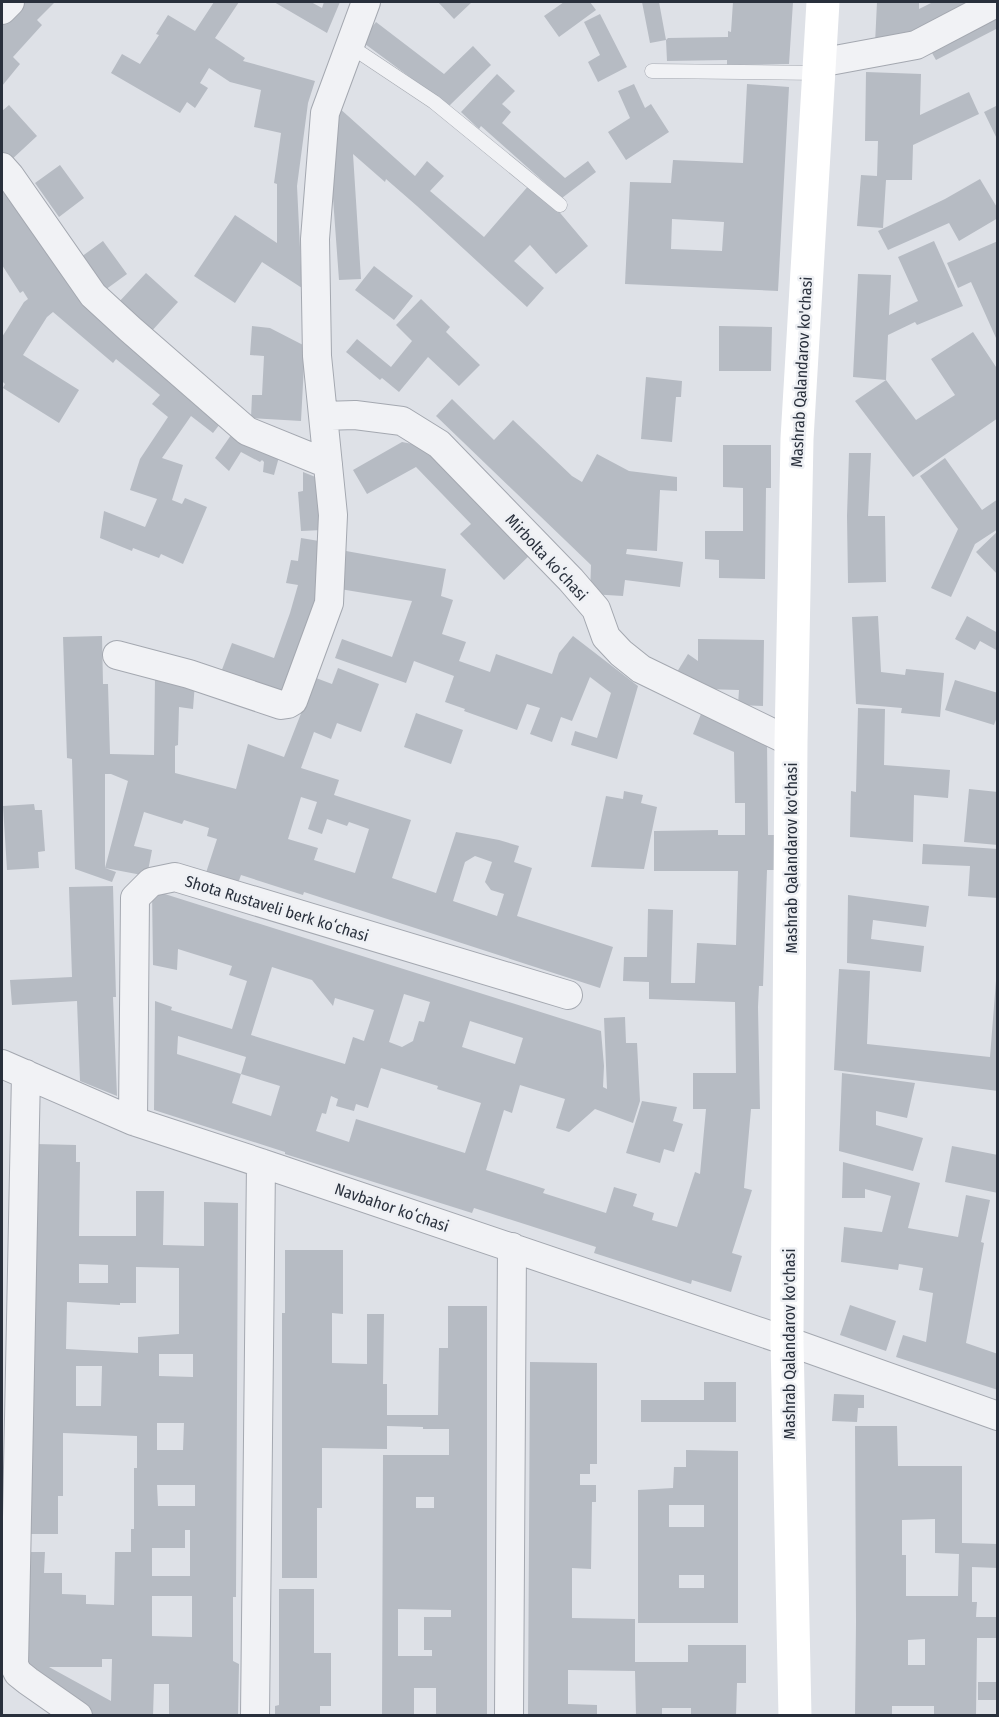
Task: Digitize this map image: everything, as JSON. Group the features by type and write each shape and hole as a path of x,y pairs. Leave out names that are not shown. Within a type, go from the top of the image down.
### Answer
{"main road":[{"name":"Mashrab Qalandarov ko'chasi","path":"795,1716 787,1341 796,439 823,2"}],"street":[{"path":"2,10 10,2"},
{"path":"117,654 189,674 281,705 288,705 293,701 329,603 333,515 316,356 315,239 325,113 366,2"},
{"path":"819,68 916,45 998,2"},
{"path":"2,167 93,295 130,329 247,431 328,464"},
{"name":"Mirbolta koʻchasi","path":"323,416 355,415 402,421 439,444 577,587 596,609 606,637 621,653 641,669 792,742"},
{"name":"Shota Rustaveli berk koʻchasi","path":"133,1121 135,898 151,882 175,877 568,996"},
{"path":"14,1069 14,1665 18,1673 28,1681 78,1716"},
{"name":"Navbahor koʻchasi","path":"14,1069 133,1121 512,1247 998,1416"},
{"path":"255,1716 261,1163"},
{"path":"509,1716 512,1247"}],"lane":[{"path":"350,46 434,102 560,205"},
{"path":"652,71 819,68"}],"building":[{"path":"20,2 55,2 37,20 42,25 13,57 20,64 2,86 2,22"},
{"path":"214,2 239,2 215,38 245,58 243,61 315,81 308,103 297,186 302,288 262,262 235,303 194,276 235,215 277,243 277,184 274,183 281,133 254,127 261,90 230,82 209,68 200,83 208,88 195,108 187,102 180,113 111,73 122,54 140,64 159,35 156,34 168,15 195,31"},
{"path":"274,2 311,2 322,8 324,2 340,2 327,33"},
{"path":"438,2 472,2 454,19"},
{"path":"564,2 590,2 596,10 559,37 544,16"},
{"path":"642,2 659,2 666,40 650,43"},
{"path":"733,2 793,2 789,64 727,65 727,60 667,61 666,40 668,38 728,37 728,31 731,32"},
{"path":"877,2 919,2 919,9 933,2 977,2 897,42 875,44"},
{"path":"998,9 998,28 936,60 928,46"},
{"path":"600,14 627,67 598,82 588,62 600,55 584,22"},
{"path":"376,22 444,74 473,46 491,65 449,106 361,41"},
{"path":"866,72 921,74 920,115 969,92 979,114 913,145 912,180 886,180 883,228 857,226 861,175 877,176 878,141 865,141"},
{"path":"497,74 515,91 502,104 511,112 502,123 565,178 588,161 596,172 562,198 481,126 479,129 461,112"},
{"path":"634,84 645,108 651,104 669,132 626,160 608,132 630,118 618,91"},
{"path":"747,84 789,87 778,291 625,284 630,182 671,183 673,160 743,163","holes":["672,219 724,222 722,251 671,249"]},
{"path":"9,105 37,136 9,162 2,153 2,111"},
{"path":"998,105 998,141 984,112"},
{"path":"338,107 415,176 427,161 444,176 430,191 484,237 530,184 550,201 588,246 556,274 530,245 514,261 544,288 527,307 417,206 353,154 361,279 339,280 328,130"},
{"path":"60,165 84,198 59,217 35,183"},
{"path":"980,179 998,209 998,218 959,241 949,223 888,250 878,231 945,199"},
{"path":"2,185 76,293 115,335 223,420 213,433 191,416 162,458 183,465 172,500 182,504 185,498 207,507 183,564 161,554 159,558 133,548 132,551 100,538 104,511 145,527 157,499 130,490 140,459 168,417 152,404 160,395 116,359 113,363 53,312 47,317 23,355 79,390 59,423 3,388 5,384 2,381 2,337 28,299 23,291 20,293 2,265"},
{"path":"103,241 127,274 105,290 81,257"},
{"path":"934,241 963,306 917,325 915,322 888,335 886,380 853,377 858,274 891,275 889,315 918,301 898,257"},
{"path":"998,241 998,337 996,338 971,282 958,288 947,263"},
{"path":"374,266 413,296 394,320 355,290"},
{"path":"146,273 178,302 150,333 118,303"},
{"path":"421,299 450,327 446,332 480,365 459,386 428,357 399,392 382,378 380,380 346,352 357,339 391,367 412,341 396,325"},
{"path":"252,326 270,328 305,346 301,421 251,418 252,395 262,395 264,356 250,355"},
{"path":"719,326 772,327 771,371 719,371"},
{"path":"973,332 998,370 998,418 913,477 855,401 886,380 916,420 955,395 931,359"},
{"path":"646,377 682,381 681,397 676,397 672,442 641,439"},
{"path":"452,399 494,440 513,420 572,476 582,482 597,454 629,471 677,477 677,491 660,490 657,551 627,549 626,554 683,562 680,587 625,580 623,596 590,594 591,565 436,416"},
{"path":"236,428 279,457 274,475 263,472 264,462 262,460 260,462 241,452 229,471 215,458"},
{"path":"402,442 433,448 533,552 504,580 460,534 471,524 416,467 367,494 353,470"},
{"path":"723,445 771,445 771,488 766,488 765,579 719,578 719,560 705,559 705,531 743,531 743,488 723,487"},
{"path":"849,453 871,453 868,516 885,516 886,582 848,583"},
{"path":"945,458 982,510 998,499 998,529 975,544 951,597 931,588 958,529 920,476"},
{"path":"303,472 318,478 323,530 301,531 298,492 303,491"},
{"path":"998,531 998,575 976,552"},
{"path":"301,538 325,542 318,589 286,699 220,675 232,643 274,658 298,585 286,583 291,560 298,561"},
{"path":"346,551 446,569 441,596 453,600 442,634 466,642 459,661 490,672 496,654 552,674 559,653 573,636 638,686 617,759 571,745 575,731 597,738 611,693 590,677 572,721 561,717 552,742 530,734 540,708 527,704 517,730 445,702 454,676 414,661 406,683 335,658 342,639 392,657 412,601 340,589"},
{"path":"878,616 881,672 905,675 906,669 944,673 940,717 901,713 902,708 856,704 852,617"},
{"path":"967,616 998,633 998,651 980,641 975,650 955,639"},
{"path":"102,636 103,684 108,684 110,754 154,755 155,677 195,683 193,709 179,707 175,773 236,789 248,744 284,757 302,711 308,675 332,684 338,668 379,684 361,732 337,723 331,739 314,732 301,768 339,780 334,795 411,820 392,878 436,893 456,832 519,846 514,862 532,868 517,916 613,947 600,988 304,892 303,895 241,875 236,889 204,879 217,839 207,836 209,828 184,820 182,824 144,812 134,846 152,850 147,876 105,868 116,872 112,882 75,869 72,759 67,758 63,637","holes":["105,774 128,781 105,868","301,797 317,802 308,829 322,834 327,819 347,826 349,822 369,829 355,873 314,860 318,848 288,839","475,856 492,862 485,882 491,890 504,894 497,916 453,901 465,862"]},
{"path":"698,639 764,640 763,706 738,705 739,690 704,689 677,672 688,654 698,661"},
{"path":"955,680 998,693 998,714 994,725 945,710"},
{"path":"858,708 885,709 884,765 950,770 948,798 914,795 913,842 850,837 851,791 856,792"},
{"path":"416,713 463,730 451,764 404,747"},
{"path":"701,714 767,742 768,835 778,835 778,870 767,870 763,986 759,986 758,1007 760,1109 751,1109 744,1188 752,1190 732,1253 742,1256 731,1292 692,1280 691,1284 594,1253 596,1247 474,1208 472,1213 154,1110 155,1001 172,1007 171,1010 232,1029 247,981 229,975 232,966 178,949 177,970 153,965 152,890 601,1031 603,1087 607,1089 604,1018 625,1017 626,1043 637,1043 640,1101 633,1123 595,1109 569,1132 556,1128 565,1099 520,1085 512,1113 504,1110 486,1170 545,1189 543,1193 606,1213 614,1187 637,1194 633,1206 654,1213 652,1220 677,1227 695,1172 700,1174 706,1109 693,1109 693,1073 736,1073 735,1002 649,999 649,982 623,981 624,957 647,957 648,909 673,910 671,983 695,983 697,943 736,945 738,871 654,871 654,831 718,830 718,835 745,835 745,803 735,803 734,752 693,734","holes":["272,967 312,980 333,1006 335,998 374,1010 364,1041 353,1037 345,1064 251,1035","404,994 430,1002 424,1022 419,1021 413,1041 402,1047 389,1042","470,1021 523,1038 515,1064 462,1047","178,1036 246,1057 241,1074 177,1054","381,1068 438,1086 437,1089 481,1103 465,1153 356,1119 349,1142 316,1131 322,1113 326,1114 331,1096 338,1099 336,1106 354,1111 356,1104 368,1108","241,1074 280,1086 271,1116 232,1103"]},
{"path":"969,789 998,792 998,845 964,842"},
{"path":"624,791 643,795 641,803 657,807 644,869 591,867 606,796 623,799"},
{"path":"34,804 35,810 42,810 45,851 38,852 39,868 7,870 3,806"},
{"path":"923,844 998,849 998,898 968,896 970,866 922,864"},
{"path":"113,886 116,997 113,997 117,1096 80,1081 77,1001 12,1005 10,980 72,977 69,887"},
{"path":"848,895 929,906 926,927 873,920 871,939 924,946 921,972 847,963"},
{"path":"839,969 870,971 867,1044 990,1057 996,981 998,981 998,1091 834,1070"},
{"path":"842,1073 915,1083 907,1118 876,1111 876,1125 923,1138 913,1171 839,1151"},
{"path":"642,1101 677,1107 673,1121 683,1124 674,1152 664,1149 660,1163 626,1153"},
{"path":"36,1144 76,1145 76,1162 80,1162 79,1236 136,1236 136,1191 164,1191 163,1245 204,1246 204,1202 238,1203 236,1597 233,1597 233,1661 239,1664 238,1716 169,1716 169,1684 154,1684 153,1716 95,1716 28,1672 28,1552 45,1552 44,1573 62,1573 62,1594 86,1595 86,1604 114,1605 115,1552 131,1552 131,1529 134,1529 134,1468 137,1468 137,1436 63,1433 63,1496 58,1496 58,1534 29,1534","holes":["79,1264 108,1265 108,1283 79,1283","136,1267 179,1268 179,1334 138,1337 138,1353 66,1349 67,1302 120,1305 120,1303 136,1303","159,1354 193,1354 193,1377 159,1376","76,1366 102,1366 101,1406 76,1406","157,1423 184,1423 183,1450 157,1450","157,1485 195,1485 195,1506 158,1506","185,1530 190,1530 190,1576 152,1576 152,1548 185,1548","152,1596 192,1596 192,1637 152,1636","102,1659 112,1659 111,1701 49,1667 102,1667"]},
{"path":"952,1146 998,1155 998,1193 945,1182"},
{"path":"843,1162 920,1183 908,1228 958,1237 966,1195 990,1200 981,1242 984,1243 966,1343 998,1354 998,1390 896,1357 903,1335 926,1342 933,1293 919,1290 923,1268 899,1264 898,1270 841,1262 844,1227 882,1232 891,1196 865,1189 865,1198 842,1198"},
{"path":"285,1250 343,1250 343,1314 332,1313 332,1363 367,1364 367,1314 384,1314 383,1384 387,1384 387,1415 438,1415 439,1348 448,1348 448,1306 487,1306 487,1716 436,1716 436,1688 414,1688 414,1716 382,1716 383,1455 449,1455 449,1429 387,1426 387,1449 322,1448 322,1508 317,1508 317,1578 282,1578 282,1313 285,1313","holes":["416,1497 434,1497 434,1508 416,1508","398,1609 451,1610 451,1617 424,1617 424,1650 432,1650 432,1656 398,1656"]},
{"path":"850,1305 896,1321 886,1351 840,1335"},
{"path":"530,1362 597,1363 597,1464 590,1464 590,1474 580,1474 580,1485 596,1485 596,1502 592,1502 591,1569 572,1568 572,1618 635,1619 635,1662 688,1662 688,1645 746,1645 746,1683 737,1683 736,1716 691,1716 691,1708 662,1708 662,1716 636,1716 635,1671 568,1670 568,1704 597,1705 597,1716 528,1716"},
{"path":"704,1382 736,1382 736,1422 641,1422 641,1400 704,1400"},
{"path":"834,1394 864,1395 864,1408 858,1408 857,1422 832,1421"},
{"path":"855,1426 897,1426 898,1466 962,1466 962,1543 998,1544 998,1568 972,1567 972,1602 977,1602 976,1617 998,1617 998,1638 977,1638 976,1716 934,1716 934,1706 892,1706 892,1716 855,1716","holes":["935,1519 935,1553 959,1554 958,1596 906,1596 906,1555 902,1555 902,1520","925,1639 925,1665 908,1665 908,1640"]},
{"path":"686,1450 738,1451 738,1623 638,1623 638,1490 673,1488 674,1467 686,1467","holes":["669,1505 704,1505 704,1527 669,1527","679,1575 704,1575 704,1588 679,1588"]},
{"path":"279,1589 314,1589 314,1653 331,1653 331,1706 320,1706 320,1716 275,1716 275,1706 279,1705"},
{"path":"978,1682 998,1682 998,1700 978,1700"}]}
